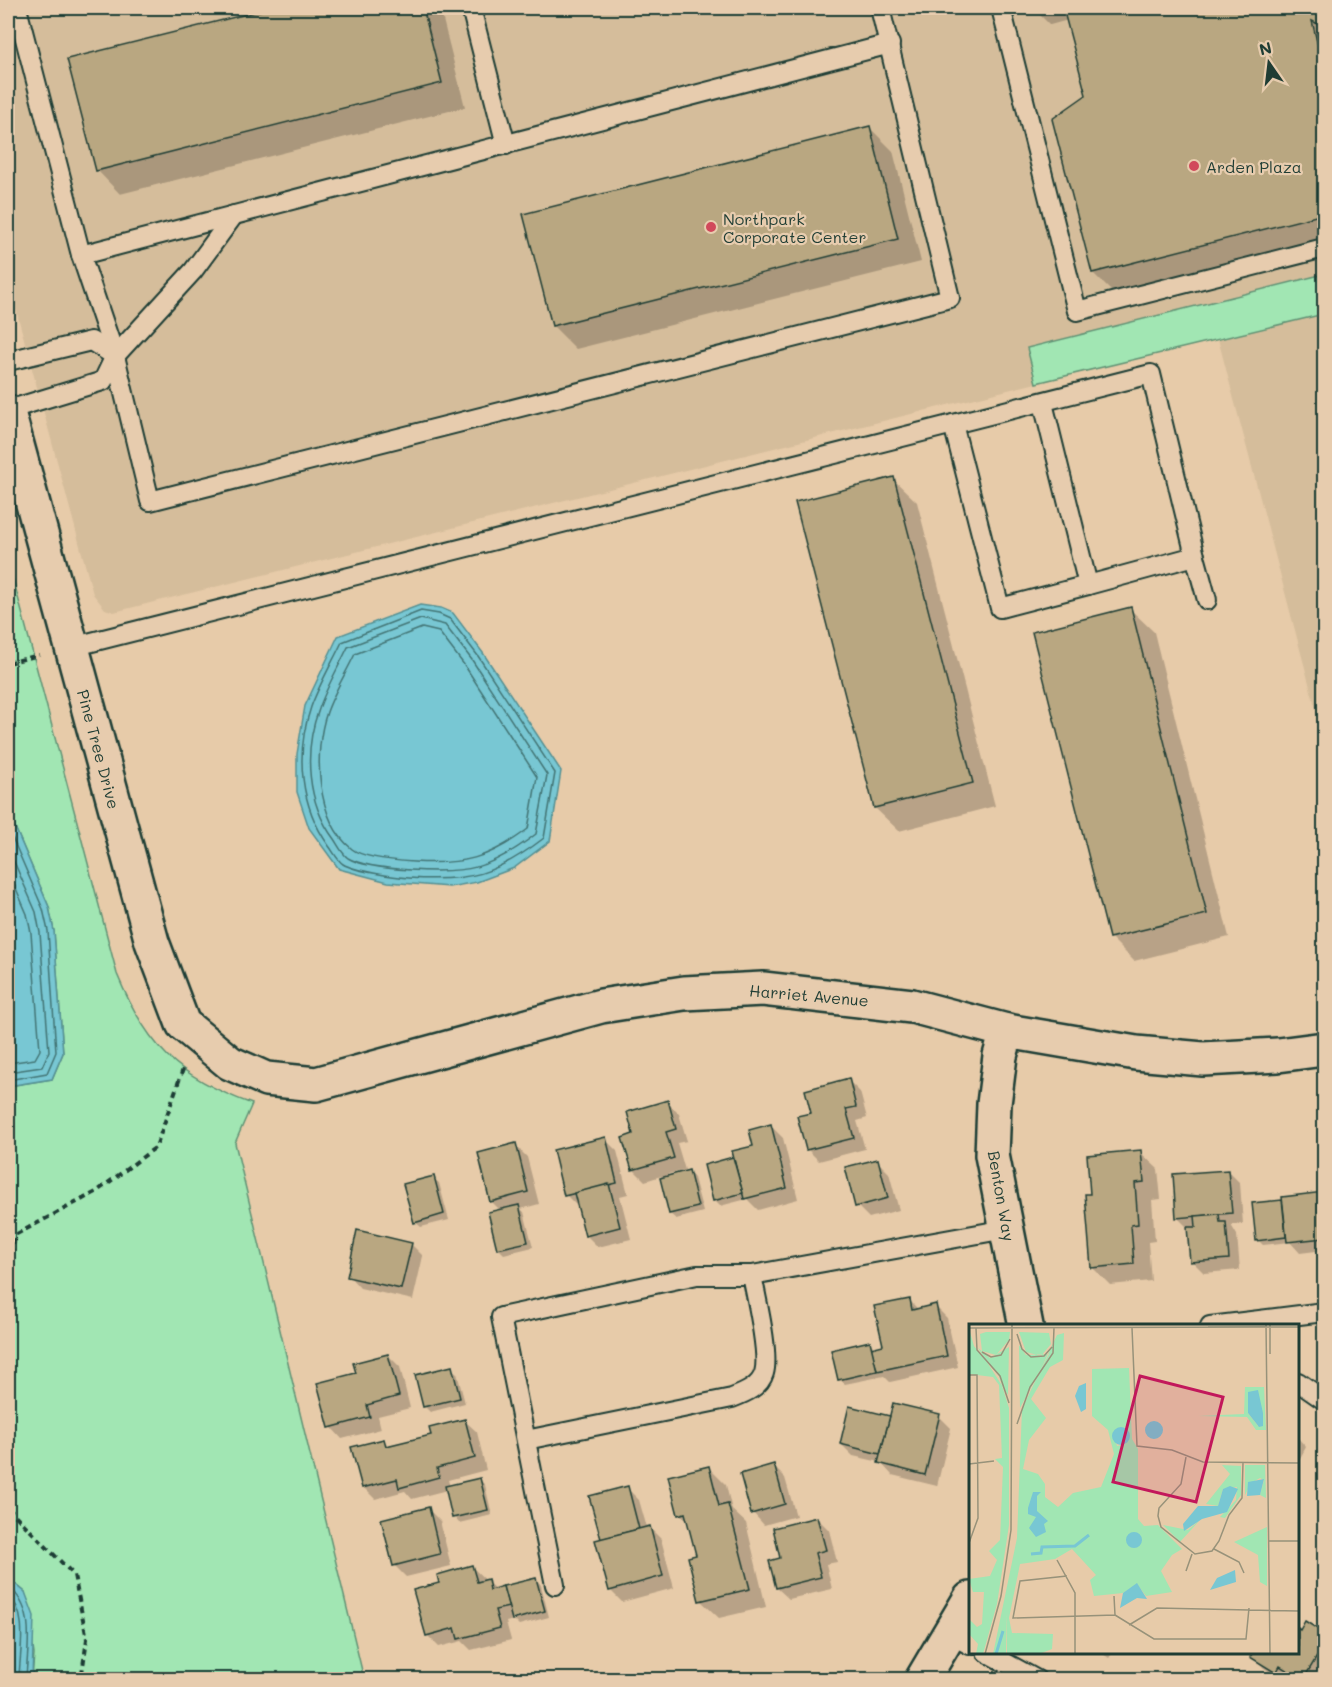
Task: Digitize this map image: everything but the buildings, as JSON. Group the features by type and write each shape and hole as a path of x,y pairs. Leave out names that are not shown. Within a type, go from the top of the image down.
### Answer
{"street":[{"name":"Pine Tree Drive","path":"8,411 152,942 183,1024 230,1063"},
{"name":"Harriet Avenue","path":"230,1063 266,1079 316,1084 601,1006 684,993 763,989 912,1006 1007,1031 1124,1052 1203,1059 1278,1055 1324,1049"},
{"name":"Benton Way","path":"1007,1031 1000,1056 994,1104 992,1155 1026,1324"},
{"path":"922,1680 960,1639 969,1603"}],"lane":[{"path":"17,8 81,255 115,356 150,501 950,298 880,8"},
{"path":"471,8 506,145"},
{"path":"1001,8 1077,310 1324,248"},
{"path":"81,255 890,44"},
{"path":"8,411 103,381 115,356 194,271 234,215"},
{"path":"8,361 91,341 115,356"},
{"path":"72,647 1151,374 1207,600"},
{"path":"1043,403 1089,585"},
{"path":"953,424 1000,608 1195,556"},
{"path":"555,1585 501,1317 697,1275 752,1275 1006,1229"},
{"path":"526,1440 732,1398 756,1386 764,1374 766,1359 752,1275"},
{"path":"1226,1324 1324,1312"},
{"path":"1299,1383 1324,1400"},
{"path":"988,1654 1037,1680"}],"path":[{"path":"8,1275 15,1235 96,1192 156,1147 184,1066 183,1024"},
{"path":"8,1508 74,1575 87,1639 81,1680"}],"shaded area":[{"name":"Northpark Corporate Center","path":"8,8 1324,8 1324,274 1027,348 1036,383 114,612 105,609 93,594 8,280"},
{"path":"1324,314 1324,740 1218,339"}],"green space":[{"path":"1324,274 1324,314 1036,383 1027,348"},
{"path":"8,559 117,974 128,999 153,1040 168,1056 204,1083 252,1104 235,1143 364,1679 32,1679 34,1654 25,1592 8,1578 8,1086 52,1079 63,1053 54,931 49,907 8,811"}],"water":[{"path":"420,605 441,608 453,613 483,653 561,771 550,841 514,868 477,882 449,887 388,882 339,869 309,828 297,792 297,754 305,706 338,636"},
{"path":"8,811 49,907 54,931 63,1053 52,1079 8,1086"},
{"path":"8,1578 25,1592 34,1616 32,1679 8,1679"}],"place":[{"name":"Arden Plaza","path":"1194,166"},
{"name":"Northpark Corporate Center","path":"711,227"}]}
